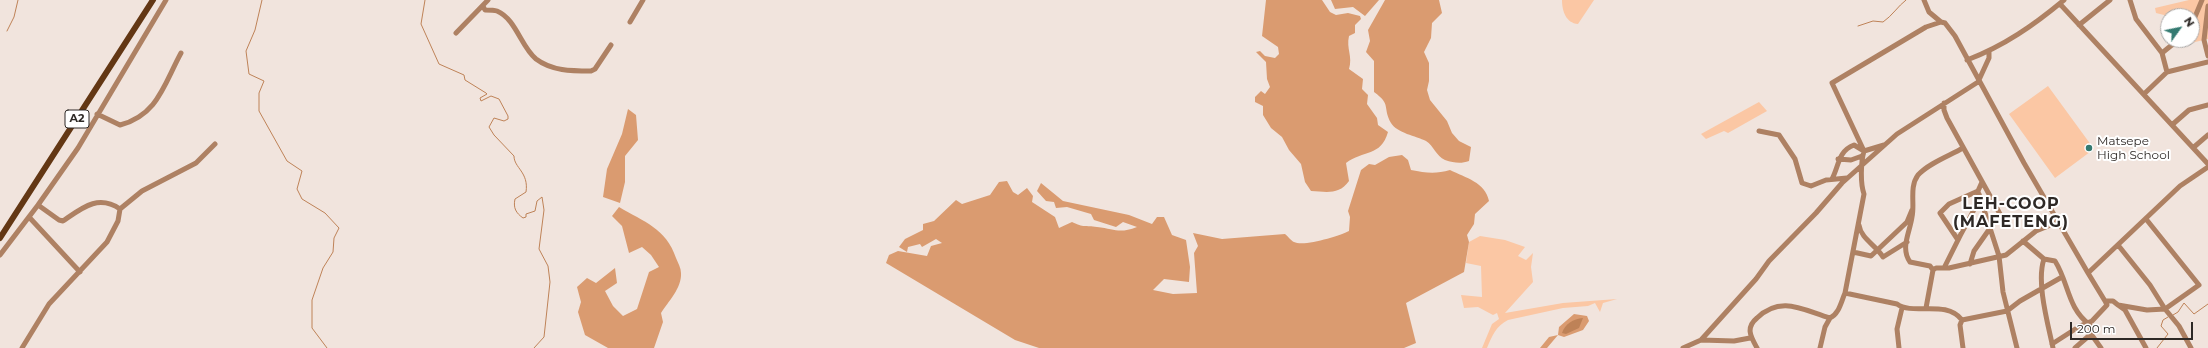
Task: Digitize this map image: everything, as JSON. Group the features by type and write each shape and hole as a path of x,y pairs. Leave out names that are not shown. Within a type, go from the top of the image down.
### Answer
{"main road":[{"name":"A2","path":"0,238 153,0"}],"street":[{"path":"0,255 29,218 78,148 166,0"},
{"path":"456,33 488,0"},
{"path":"630,22 643,0"},
{"path":"1924,0 1929,12 1945,24 1955,36 1978,82 2058,222 2106,301 2107,305 2092,321 2052,346 2042,288 2041,267 2044,259"},
{"path":"1967,60 1989,52 2030,28 2064,0"},
{"path":"2079,25 2110,0"},
{"path":"2130,0 2136,19 2162,53 2167,72"},
{"path":"2207,0 2208,5 2204,40 2208,56"},
{"path":"2060,4 2173,124 2208,164"},
{"path":"483,6 485,10 497,10 506,17 534,58 544,64 564,71 591,71 595,69 611,45"},
{"path":"1820,348 1825,327 1830,318 1837,312 1845,293 1864,194 1862,181 1863,154 1832,83 1926,27 1941,22"},
{"path":"2162,53 2168,48"},
{"path":"1838,159 1851,160 1884,144 1978,82 1989,58 1989,52"},
{"path":"97,114 120,125 140,118 157,100 181,53"},
{"path":"2144,94 2167,72 2208,62"},
{"path":"1944,103 1946,114 1963,148 1982,182 1986,185 2000,214 1974,251 1970,264"},
{"path":"2173,124 2189,110 2208,104"},
{"path":"1759,131 1779,135 1795,159 1802,184 1811,186 1832,179 1848,178"},
{"path":"2194,147 2208,134"},
{"path":"22,348 49,304 107,242 118,221 120,209 142,191 196,163 214,144"},
{"path":"1683,348 1701,340 1756,279 1769,261 1862,164 1881,150 1884,144"},
{"path":"1832,179 1836,171 1838,159 1845,150 1854,145 1863,154"},
{"path":"1933,270 1930,266 1910,262 1907,257 1907,242 1913,217 1912,210 1914,186 1919,175 1963,148"},
{"path":"2088,273 2180,186 2208,167"},
{"path":"1854,172 1862,181"},
{"path":"1944,268 1974,210 1982,182"},
{"path":"1979,192 1998,256 1998,267 2007,311 2017,348"},
{"path":"1958,240 1940,213 1949,204 1979,192"},
{"path":"38,205 63,221 88,204 110,203 120,209"},
{"path":"1853,252 1871,256 1907,222 1912,210"},
{"path":"29,218 80,272"},
{"path":"2118,305 2147,310 2165,308 2199,285 2146,219"},
{"path":"1858,222 1865,239 1878,249 1883,257 1907,242"},
{"path":"1933,270 1936,268 1970,264 1998,256 2006,256 2016,250 2023,241 2036,231 2058,222"},
{"path":"2023,241 2044,259 2055,260 2071,301 2082,320 2090,325 2091,334 2101,348"},
{"path":"2118,245 2150,285 2179,326 2191,348"},
{"path":"1926,308 1933,270"},
{"path":"1962,320 2007,311 2062,277"},
{"path":"1845,293 1897,304 1902,308 1926,308 1950,311 1958,315 1962,320"},
{"path":"2106,301 2113,301 2125,310 2146,348"},
{"path":"1757,348 1750,338 1749,332 1753,321 1773,306 1780,305 1806,310 1830,318"},
{"path":"1899,348 1897,329 1902,308"},
{"path":"1962,320 1960,325 1963,348"},
{"path":"2075,348 2091,334"},
{"path":"1701,340 1734,341 1750,338"}],"shaded area":[{"path":"1266,0 1322,0 1330,12 1336,15 1348,13 1360,16 1361,19 1355,25 1355,33 1349,36 1349,69 1363,79 1362,89 1368,95 1367,104 1377,118 1378,125 1388,132 1381,146 1346,163 1349,181 1337,191 1311,191 1305,182 1301,164 1289,150 1282,137 1271,128 1263,115 1263,106 1255,102 1255,97 1261,91 1265,94 1270,87 1267,79 1266,62 1256,52 1260,51 1265,56 1275,58 1279,54 1278,47 1262,36"},
{"path":"1331,0 1379,0 1365,16 1353,7 1335,9"},
{"path":"1385,0 1439,0 1442,13 1432,23 1431,38 1424,52 1429,63 1429,81 1427,90 1430,100 1447,121 1452,133 1459,141 1471,147 1469,161 1457,163 1445,160 1439,156 1426,141 1398,129 1388,118 1385,103 1380,96 1374,92 1374,61 1366,52 1370,41 1368,30"},
{"path":"1562,0 1594,0 1578,24 1570,21 1566,16"},
{"path":"2189,0 2208,0 2208,39 2200,41 2200,8 2160,8 2160,14 2156,13 2155,8"},
{"path":"2048,86 2094,149 2055,178 2009,114"},
{"path":"1759,102 1767,111 1728,133 1724,131 1706,139 1701,134"},
{"path":"628,109 636,115 638,140 625,156 625,182 620,203 603,197 607,169 622,134"},
{"path":"1402,155 1408,160 1411,170 1431,173 1450,170 1474,181 1483,189 1489,201 1475,214 1474,224 1467,235 1469,242 1464,272 1406,303 1416,343 1404,348 1039,348 1015,340 886,263 889,255 898,251 927,256 931,246 942,243 936,239 922,247 920,244 908,247 907,252 899,247 905,239 923,230 923,224 934,221 956,200 962,204 990,195 999,182 1007,181 1013,192 1018,195 1027,188 1033,196 1032,202 1055,217 1059,228 1072,222 1082,226 1093,226 1117,230 1126,230 1137,227 1123,222 1116,227 1094,220 1091,214 1067,207 1056,208 1054,202 1046,201 1037,191 1041,183 1063,201 1129,215 1152,224 1157,217 1164,217 1172,235 1186,240 1190,267 1189,282 1164,279 1153,290 1173,294 1197,293 1194,253 1198,246 1193,233 1222,239 1285,234 1293,241 1305,243 1330,238 1344,233 1349,231 1350,217 1348,211 1361,170 1369,164 1375,165 1389,157"},
{"path":"619,207 653,227 666,239 672,248 681,273 681,279 677,289 661,313 663,322 654,348 608,348 585,335 578,312 581,302 577,287 587,278 596,283 615,268 617,283 605,291 613,306 623,316 637,309 649,272 659,267 651,255 642,247 629,253 622,226 612,216"},
{"path":"1480,236 1505,240 1525,247 1518,256 1526,260 1533,253 1531,267 1533,282 1505,313 1563,303 1617,299 1603,303 1600,312 1595,303 1588,306 1563,308 1508,320 1497,328 1487,348 1482,348 1492,324 1499,319 1497,313 1493,315 1478,307 1464,308 1461,295 1482,297 1481,266 1466,263 1469,242"},
{"path":"1574,314 1587,316 1589,321 1583,330 1564,337 1558,335 1559,327"},
{"path":"1583,318 1579,328 1566,334 1562,333 1570,322"},
{"path":"1558,335 1547,348 1540,348 1549,337"}],"waterway":[{"path":"7,31 14,17 18,0"},
{"path":"262,0 255,30 246,51 249,74 264,81 259,93 259,111 287,161 302,171 297,189 302,199 325,213 339,228 334,238 333,252 323,268 312,300 312,328 327,348"},
{"path":"425,0 421,24 439,64 464,75 465,80 486,93 487,94 480,98 481,101 491,96 499,99 508,116 508,119 504,121 494,118 489,127 494,135 514,156 516,164 524,175 526,192 515,199 514,205 517,212 523,218 526,217 526,214 535,211 537,201 542,197 544,210 539,249 548,266 550,282 544,337 534,348"},
{"path":"1858,26 1873,21 1883,22 1906,0"},
{"path":"2173,315 2178,312 2184,303 2194,314 2208,304"},
{"path":"2157,348 2168,334 2161,326 2163,320 2168,317"}],"place":[{"name":"Matsepe High School","path":"2089,148"}],"district":[{"name":"LEH-COOP (MAFETENG)","path":"2011,213"}]}
